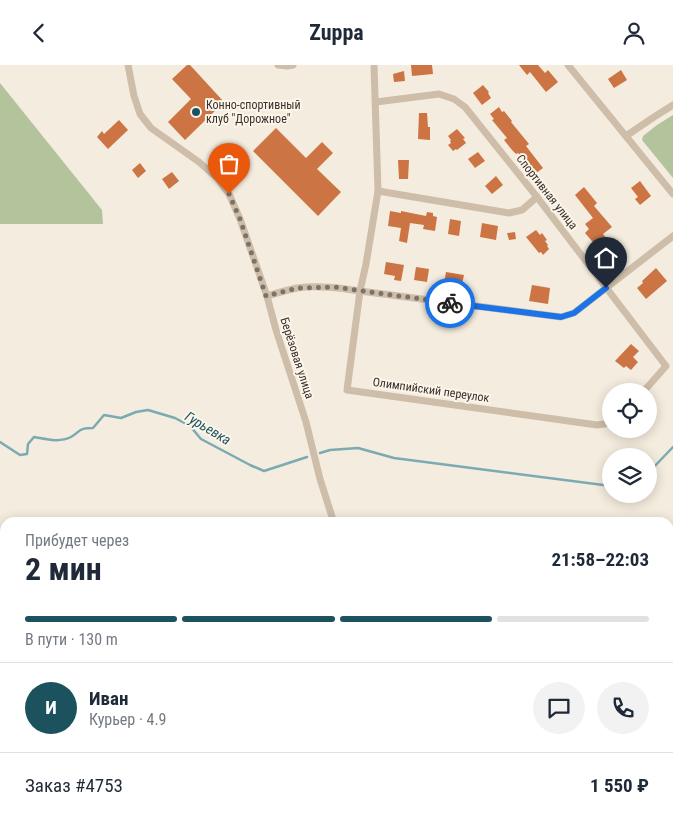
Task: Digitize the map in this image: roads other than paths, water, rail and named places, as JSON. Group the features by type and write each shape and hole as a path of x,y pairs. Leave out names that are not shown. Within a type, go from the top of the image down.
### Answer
{"street":[{"name":"Берёзовая улица","path":"128,65 134,96 140,114 151,128 199,162 217,178 229,194 240,219 266,296 306,422 320,479 332,517"},
{"path":"278,65 287,67 294,65"},
{"path":"360,291 378,191 374,65"},
{"path":"568,65 673,194"},
{"name":"Спортивная улица","path":"376,102 439,94 454,99 465,107 537,197 666,366 651,383"},
{"path":"626,136 673,105"},
{"path":"378,191 509,213 522,210 537,197"},
{"path":"266,296 298,288 335,287 561,317 574,313 673,236"},
{"name":"Олимпийский переулок","path":"360,291 347,390 602,424"}],"waterway":[{"name":"Гурьевка","path":"0,442 20,455 27,454 28,444 34,437 62,440 71,437 82,429 93,428 104,415 121,418 148,410 175,418 190,426 201,439 264,471 307,457"},
{"name":"Гурьевка","path":"657,464 673,447"},
{"name":"Гурьевка","path":"320,453 330,450 358,448 394,458 602,485"}],"place":[{"name":"Конно-спортивный клуб \"Дорожное\"","path":"196,112"}]}
